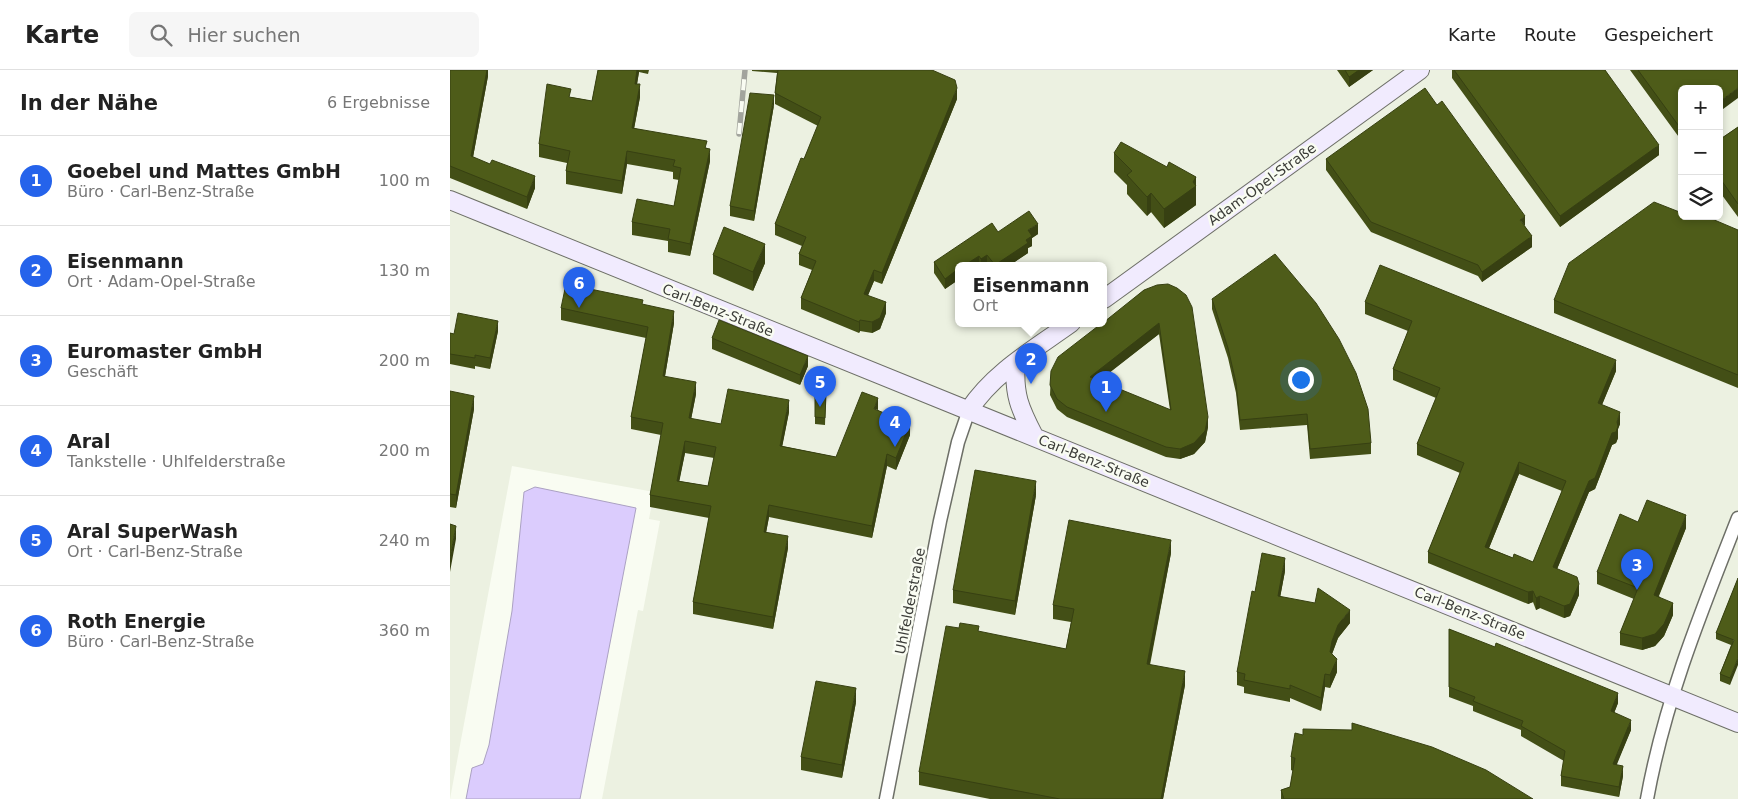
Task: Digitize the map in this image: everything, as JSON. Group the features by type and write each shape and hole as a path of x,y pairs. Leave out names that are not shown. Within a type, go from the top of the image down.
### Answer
{"main road":[{"name":"Adam-Opel-Straße","path":"1107,297 1420,70"},
{"name":"Carl-Benz-Straße","path":"450,200 1738,723"},
{"path":"969,410 985,388 1016,362 1065,327"},
{"path":"1016,362 1015,387 1017,402 1034,436"}],"street":[{"name":"Uhlfelderstraße","path":"886,799 940,521 958,442 969,410"},
{"path":"1647,799 1654,757 1671,695 1738,518"}],"shaded area":[{"path":"450,70 1738,70 1738,799 602,799 638,610 643,611 660,521 649,519 654,492 512,466 450,799"},
{"path":"535,487 636,508 580,799 466,799 472,768 483,764 489,745 512,611 524,492"}],"building":[{"path":"450,70 487,70 471,156 490,164 492,160 535,176 527,197 450,166"},
{"path":"598,70 637,70 635,84 640,84 632,128 707,141 705,148 710,149 690,244 668,239 670,229 632,222 637,199 674,206 681,168 673,166 675,160 627,151 622,181 566,171 570,151 539,144 547,84 571,89 569,97 592,101"},
{"path":"778,70 932,70 955,80 957,88 882,273 874,270 864,294 886,302 880,318 872,322 860,320 859,322 801,298 816,261 799,254 806,237 775,224 801,158 804,159 821,117 775,93"},
{"path":"1345,70 1359,70 1349,77"},
{"path":"1454,70 1605,70 1659,145 1560,216"},
{"path":"1638,70 1738,70 1738,88 1723,99 1723,85 1678,85 1678,125"},
{"path":"1425,88 1437,105 1442,101 1525,216 1520,220 1532,236 1482,272 1478,265 1371,222 1326,159"},
{"path":"750,93 774,95 754,211 730,206"},
{"path":"1738,127 1738,204 1723,183 1723,137"},
{"path":"1121,142 1167,167 1169,162 1196,177 1193,182 1196,186 1164,209 1151,193 1147,197 1127,175 1132,171 1114,153"},
{"path":"1654,202 1678,211 1678,220 1714,220 1738,230 1738,375 1554,300 1569,263"},
{"path":"1029,211 1038,224 1028,230 1032,236 1026,240 1028,243 1000,262 993,262 987,255 981,259 979,256 970,262 955,262 955,271 945,279 934,262 992,223 998,232"},
{"path":"724,227 765,244 753,272 713,255"},
{"path":"1275,254 1316,303 1339,339 1356,373 1368,409 1371,443 1310,449 1307,414 1240,420 1236,383 1228,348 1212,299"},
{"path":"1380,265 1616,360 1598,403 1620,412 1617,422 1618,426 1616,432 1612,433 1595,478 1589,481 1553,567 1577,577 1579,584 1570,604 1564,606 1540,596 1536,598 1533,591 1528,592 1428,552 1464,463 1417,444 1440,388 1393,369 1412,321 1365,302","holes":["1519,462 1566,481 1533,562 1514,554 1513,558 1485,547"]},
{"path":"566,284 643,300 642,304 674,311 663,376 696,382 689,418 721,424 728,389 789,400 780,446 836,457 862,392 878,398 874,409 910,423 896,458 887,454 872,526 769,505 764,532 788,536 773,617 693,602 711,506 650,495 663,423 631,417 648,327 561,308","holes":["685,441 716,447 708,486 677,481"]},
{"path":"1168,284 1186,295 1192,307 1208,417 1205,431 1194,443 1180,449 1166,447 1067,407 1057,399 1050,385 1051,371 1058,357 1097,327 1107,327 1107,320 1144,290 1157,285","holes":["1159,323 1171,410 1090,377"]},
{"path":"458,313 498,321 490,358 450,354 450,333 454,334"},
{"path":"719,320 808,356 800,375 712,338"},
{"path":"450,391 474,396 456,495 450,494"},
{"path":"815,392 826,393 825,418 815,417"},
{"path":"975,470 1036,481 1015,601 953,590"},
{"path":"1647,500 1686,515 1654,595 1673,603 1664,624 1655,634 1642,638 1620,633 1638,588 1597,572 1620,514 1638,522"},
{"path":"1069,520 1171,540 1147,664 1185,671 1161,799 1060,799 919,772 946,626 959,628 960,623 979,626 978,631 1066,649 1074,609 1053,605"},
{"path":"450,524 456,526 450,558"},
{"path":"1262,553 1285,558 1278,596 1315,603 1318,588 1350,610 1338,625 1332,641 1330,652 1337,659 1330,675 1325,674 1321,698 1290,685 1290,689 1244,680 1245,674 1237,672 1252,591 1255,592"},
{"path":"1738,578 1738,658 1730,678 1720,674 1734,640 1716,633"},
{"path":"1449,629 1495,647 1496,643 1618,693 1611,711 1631,720 1613,764 1623,766 1619,787 1561,776 1565,751 1521,726 1523,721 1473,701 1475,697 1449,687"},
{"path":"816,681 856,688 842,765 801,757"},
{"path":"1352,723 1432,747 1486,770 1533,799 1284,799 1281,790 1290,787 1295,758 1291,757 1295,733 1303,735 1303,729 1352,730"}],"railway":[{"path":"739,134 745,70"}],"place":[{"name":"Roth Energie","path":"579,308"},
{"name":"Eisenmann","path":"1031,384"},
{"name":"Aral SuperWash","path":"820,407"},
{"name":"Goebel und Mattes GmbH","path":"1106,412"},
{"name":"Aral","path":"895,447"},
{"name":"Euromaster GmbH","path":"1637,590"}]}
